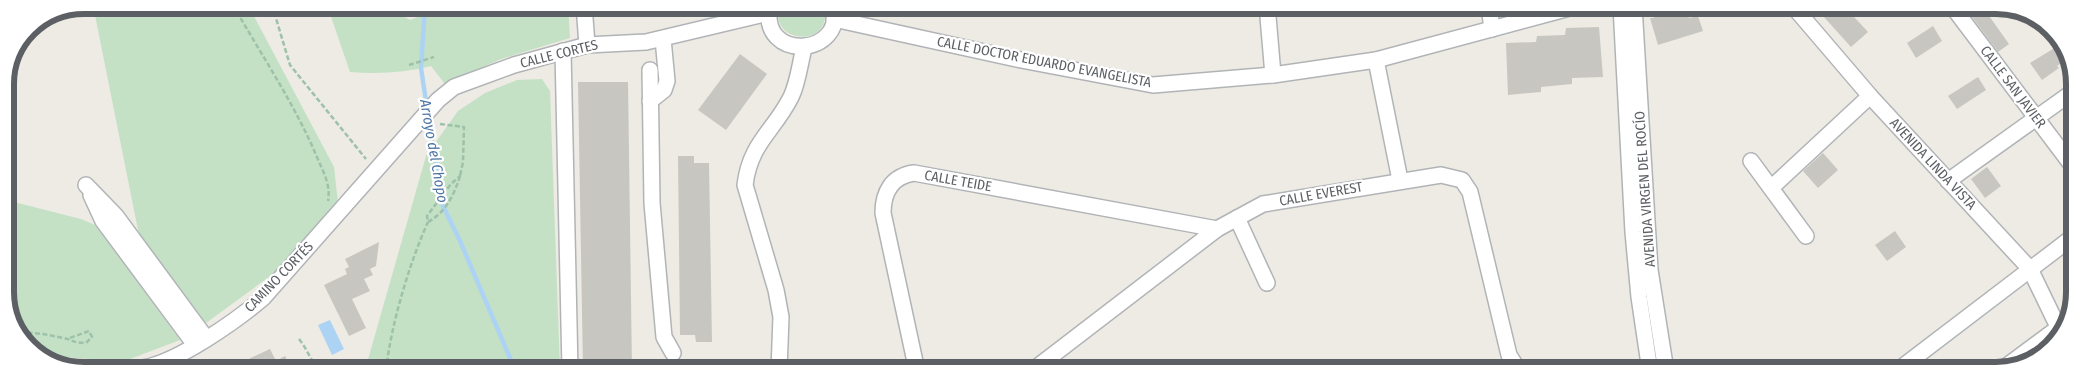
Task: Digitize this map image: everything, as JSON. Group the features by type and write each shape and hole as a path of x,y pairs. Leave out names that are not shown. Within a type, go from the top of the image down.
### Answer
{"street":[{"path":"585,14 587,44"},
{"name":"CALLE CORTES","path":"402,140 438,100 454,87 514,65 587,44 646,42 751,14"},
{"path":"769,14 770,24 775,34 783,42 793,47 804,48 821,42 827,36 833,14"},
{"name":"CALLE DOCTOR EDUARDO EVANGELISTA","path":"842,14 1022,60 1153,85 1273,75 1376,60 1547,14"},
{"path":"1267,14 1273,75"},
{"path":"1490,14 1492,29"},
{"name":"AVENIDA VIRGEN DEL ROCÍO","path":"1621,14 1633,232 1639,297 1649,362"},
{"name":"AVENIDA VIRGEN DEL ROCÍO","path":"1634,14 1650,270 1665,362"},
{"name":"AVENIDA LINDA VISTA","path":"1800,14 1870,96 2030,269 2058,326"},
{"name":"CALLE SAN JAVIER","path":"1958,14 2066,157"},
{"path":"650,101 664,90 667,81 663,38"},
{"path":"779,362 780,317 776,290 745,184 746,171 754,148 763,139 792,95 804,48"},
{"path":"563,51 570,362"},
{"path":"1376,60 1400,180"},
{"path":"650,70 652,203 664,337 673,353"},
{"path":"1771,188 1870,96"},
{"path":"1948,181 2066,97"},
{"name":"CAMINO CORTÉS","path":"160,362 177,356 245,313 263,298 402,140"},
{"path":"1751,161 1806,236"},
{"name":"CALLE TEIDE","path":"915,362 883,213 883,200 887,190 893,181 905,174 914,173 1217,229"},
{"name":"CALLE EVEREST","path":"1044,362 1217,229 1263,204 1400,180 1441,175 1456,178 1465,184 1470,192 1509,355 1513,362"},
{"path":"86,185 116,216 201,341 103,221 86,185"},
{"path":"1237,218 1267,283"},
{"path":"1909,362 2066,242"},
{"path":"2016,360 2053,334"}],"path":[{"path":"238,14 304,127 328,182 330,192 328,202 322,213 331,221"},
{"path":"275,14 290,65 335,123 357,146 375,171"},
{"path":"409,65 434,57"},
{"path":"428,222 436,218 452,200 463,162 464,127 440,124"},
{"path":"387,362 388,348 401,299 421,236 428,222 428,216 460,176"},
{"path":"26,332 67,339 74,343 86,343 92,337 89,330 67,339"},
{"path":"299,339 306,348 312,362"}],"green space":[{"path":"95,14 253,14 334,167 338,203 277,271 206,323 171,282 139,235"},
{"path":"330,14 400,14 410,20 424,14 569,14 570,38 501,59 445,84 431,66 390,72 350,72"},
{"path":"779,14 825,14 825,20 820,29 811,35 801,36 791,34 783,28 778,18"},
{"path":"542,79 550,91 560,362 367,362 426,156 458,111 485,93 517,80"},
{"path":"14,202 81,219 95,225 180,340 125,361 57,357 45,351 28,335 19,319 15,306"}],"water":[{"path":"330,320 344,349 332,355 318,325"}],"building":[{"path":"1652,14 1688,14 1689,18 1698,16 1703,31 1658,45 1650,18 1654,18"},
{"path":"1821,14 1851,14 1868,32 1851,47"},
{"path":"1970,14 1988,14 2009,44 1998,52"},
{"path":"1933,26 1942,41 1916,58 1907,43"},
{"path":"1599,27 1603,77 1572,78 1572,84 1541,87 1541,92 1508,95 1506,43 1536,42 1537,36 1565,35 1566,28"},
{"path":"2056,47 2063,62 2057,66 2059,68 2042,80 2030,63"},
{"path":"740,54 767,74 726,130 698,110"},
{"path":"1978,77 1986,90 1957,109 1948,96"},
{"path":"578,82 628,82 632,362 583,362"},
{"path":"1823,153 1838,170 1818,188 1803,171"},
{"path":"678,156 694,156 694,163 709,163 712,342 696,342 695,335 680,335"},
{"path":"1987,167 2001,186 1985,198 1971,179"},
{"path":"1895,231 1906,247 1887,261 1875,245"},
{"path":"379,242 376,266 370,269 373,275 364,279 370,291 352,299 366,328 349,336 324,285 347,274 345,269 349,267 345,259"},
{"path":"270,349 276,361 285,356 288,362 242,362"}],"waterway":[{"name":"Arroyo del Chopo","path":"424,14 421,68 427,108"},
{"name":"Arroyo del Chopo","path":"428,116 442,204 460,241 512,362"}]}
